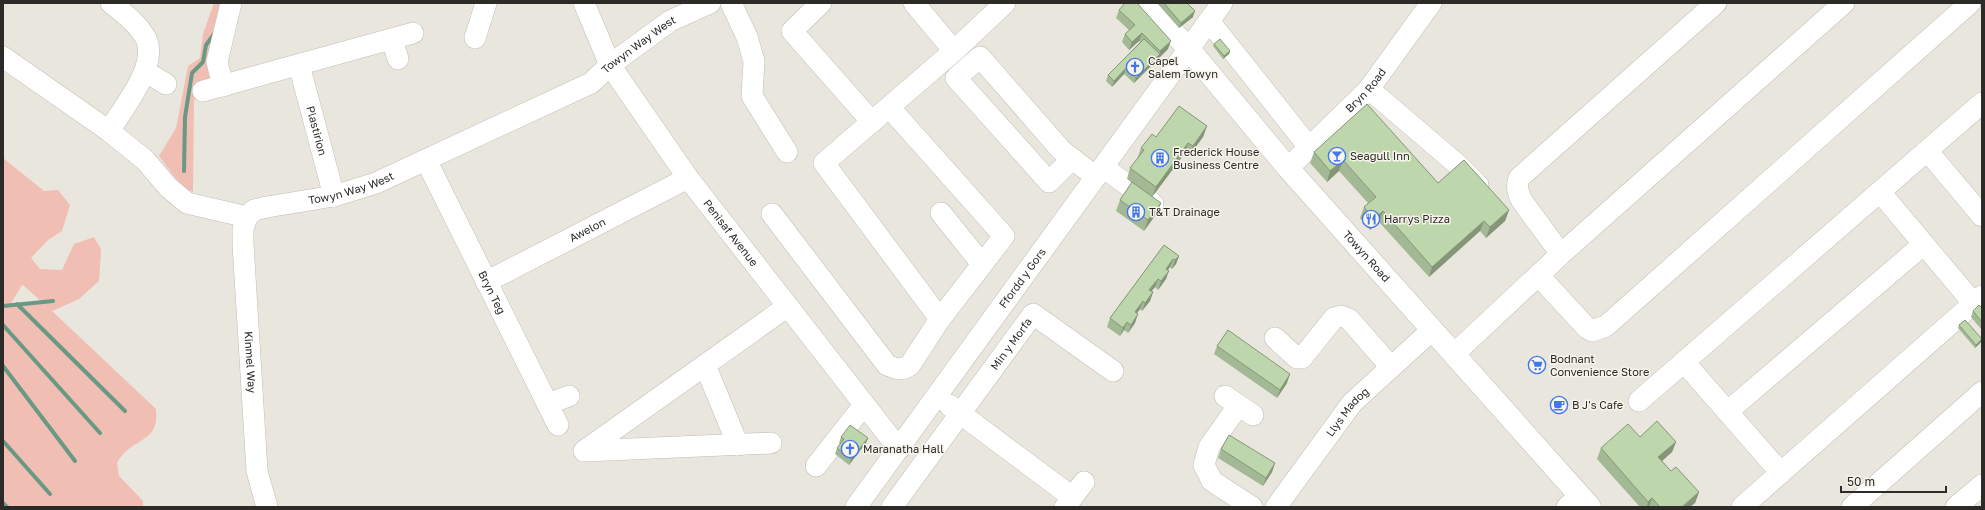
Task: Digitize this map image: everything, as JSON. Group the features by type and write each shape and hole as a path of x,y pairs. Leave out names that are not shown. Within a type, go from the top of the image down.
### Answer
{"main road":[{"name":"Towyn Road","path":"1146,3 1188,49 1288,168 1454,354 1579,503"}],"street":[{"path":"109,131 146,72 149,54 145,36 133,21 111,3"},
{"path":"223,86 217,62 231,3"},
{"path":"475,38 486,3"},
{"name":"Penisaf Avenue","path":"584,3 610,65 688,178 899,449"},
{"name":"Towyn Way West","path":"247,217 254,210 267,206 334,196 376,183 426,160 591,82 610,65 670,21 710,3"},
{"path":"731,3 747,37 754,61 752,96 787,152"},
{"path":"821,3 792,31 872,122"},
{"path":"914,3 954,51"},
{"path":"940,319 824,163 954,51 1005,3"},
{"name":"Ffordd y Gors","path":"856,507 1222,3"},
{"name":"Bryn Road","path":"1288,168 1369,89 1431,3"},
{"path":"1561,254 1522,201 1518,193 1517,184 1519,178 1716,3"},
{"path":"1454,354 1561,254 1844,3"},
{"path":"1538,275 1587,328 1592,331 1606,326 1970,3"},
{"path":"1209,21 1309,147"},
{"path":"203,92 413,33"},
{"path":"392,39 398,59"},
{"path":"1072,159 1049,182 956,78 980,56 1061,150 1072,159 1100,172 1156,206"},
{"path":"3,57 109,131 145,160 168,187 187,203 247,217"},
{"name":"Plastirion","path":"299,65 334,196"},
{"path":"146,72 166,84"},
{"path":"1369,89 1458,165 1489,196"},
{"path":"1639,402 1982,103"},
{"path":"772,214 887,365 905,369 910,364 940,319 1004,236 889,107"},
{"name":"Bryn Teg","path":"426,160 558,426"},
{"path":"1934,160 1982,216"},
{"name":"Awelon","path":"486,282 688,178"},
{"path":"1742,507 1978,300 1924,244 1880,192"},
{"path":"941,213 982,264"},
{"name":"Kinmel Way","path":"247,217 243,229 243,244 257,471 267,507"},
{"path":"1728,412 1924,244"},
{"path":"771,443 584,451 788,306"},
{"name":"Min y Morfa","path":"892,507 1032,314 1114,371"},
{"path":"1275,338 1297,358 1302,358 1334,318 1341,316 1349,319 1391,367"},
{"name":"Llys Madog","path":"1276,507 1352,403 1432,330"},
{"path":"1684,362 1781,473"},
{"path":"705,365 738,445"},
{"path":"1852,507 1982,392"},
{"path":"547,404 569,396"},
{"path":"937,396 1074,495"},
{"path":"816,466 864,405"},
{"path":"1238,406 1209,447 1204,465 1212,481 1252,507"},
{"path":"1956,507 1982,485"}],"shaded area":[{"path":"214,3 229,3 211,77 207,84 198,86 194,100 193,192 182,187 159,156 176,128 188,66 200,58 203,34"},
{"path":"3,158 44,191 58,190 70,205 62,231 48,240 31,258 40,269 62,270 74,244 94,237 101,249 99,281 79,299 52,311 156,409 156,417 154,429 151,433 126,451 117,462 119,476 143,501 143,507 3,507","holes":["23,285 42,302 10,305"]}],"building":[{"path":"1125,3 1137,3 1171,41 1160,51 1142,33 1132,42 1125,34 1135,25 1119,10"},
{"path":"1164,3 1187,3 1195,11 1181,23"},
{"name":"Capel Salem Towyn","path":"1144,39 1160,54 1136,78 1126,68 1114,81 1108,75"},
{"path":"1220,39 1230,51 1224,56 1214,44"},
{"path":"1367,104 1438,183 1464,160 1509,210 1490,227 1484,221 1432,267 1383,211 1374,219 1364,207 1376,197 1343,160 1330,171 1314,152"},
{"name":"Frederick House Business Centre","path":"1179,106 1207,126 1193,146 1188,143 1156,187 1130,168 1144,150 1141,148 1152,134 1156,137"},
{"path":"1132,182 1161,203 1148,220 1120,200"},
{"path":"1164,245 1179,256 1175,260 1173,259 1166,269 1169,271 1161,281 1158,279 1149,290 1153,292 1145,303 1143,301 1135,312 1138,314 1131,325 1127,322 1123,328 1110,318"},
{"path":"1979,305 1982,308 1982,322 1973,311"},
{"path":"1965,320 1982,339 1976,345 1959,325"},
{"path":"1228,330 1290,374 1280,390 1217,346"},
{"path":"1657,421 1676,442 1658,457 1671,471 1676,467 1699,492 1683,506 1684,507 1660,507 1652,498 1648,502 1601,448 1628,424 1640,437"},
{"name":"Maranatha Hall","path":"850,425 868,438 851,459 837,448 844,439 841,437"},
{"path":"1229,435 1275,463 1266,478 1221,449"}],"waterway":[{"path":"184,171 185,117 192,73 203,62 206,45 214,34"},
{"path":"3,306 53,301"},
{"path":"17,304 125,411"},
{"path":"3,325 100,433"},
{"path":"3,366 75,461"},
{"path":"3,441 50,494"},
{"path":"3,503 7,507"}],"place":[{"name":"Capel Salem Towyn","path":"1135,67"},
{"name":"Seagull Inn","path":"1337,156"},
{"name":"Frederick House Business Centre","path":"1160,158"},
{"name":"T&T Drainage","path":"1136,212"},
{"name":"Harrys Pizza","path":"1371,219"},
{"name":"Bodnant Convenience Store","path":"1537,365"},
{"name":"B J's Cafe","path":"1559,405"},
{"name":"Maranatha Hall","path":"850,449"}]}
